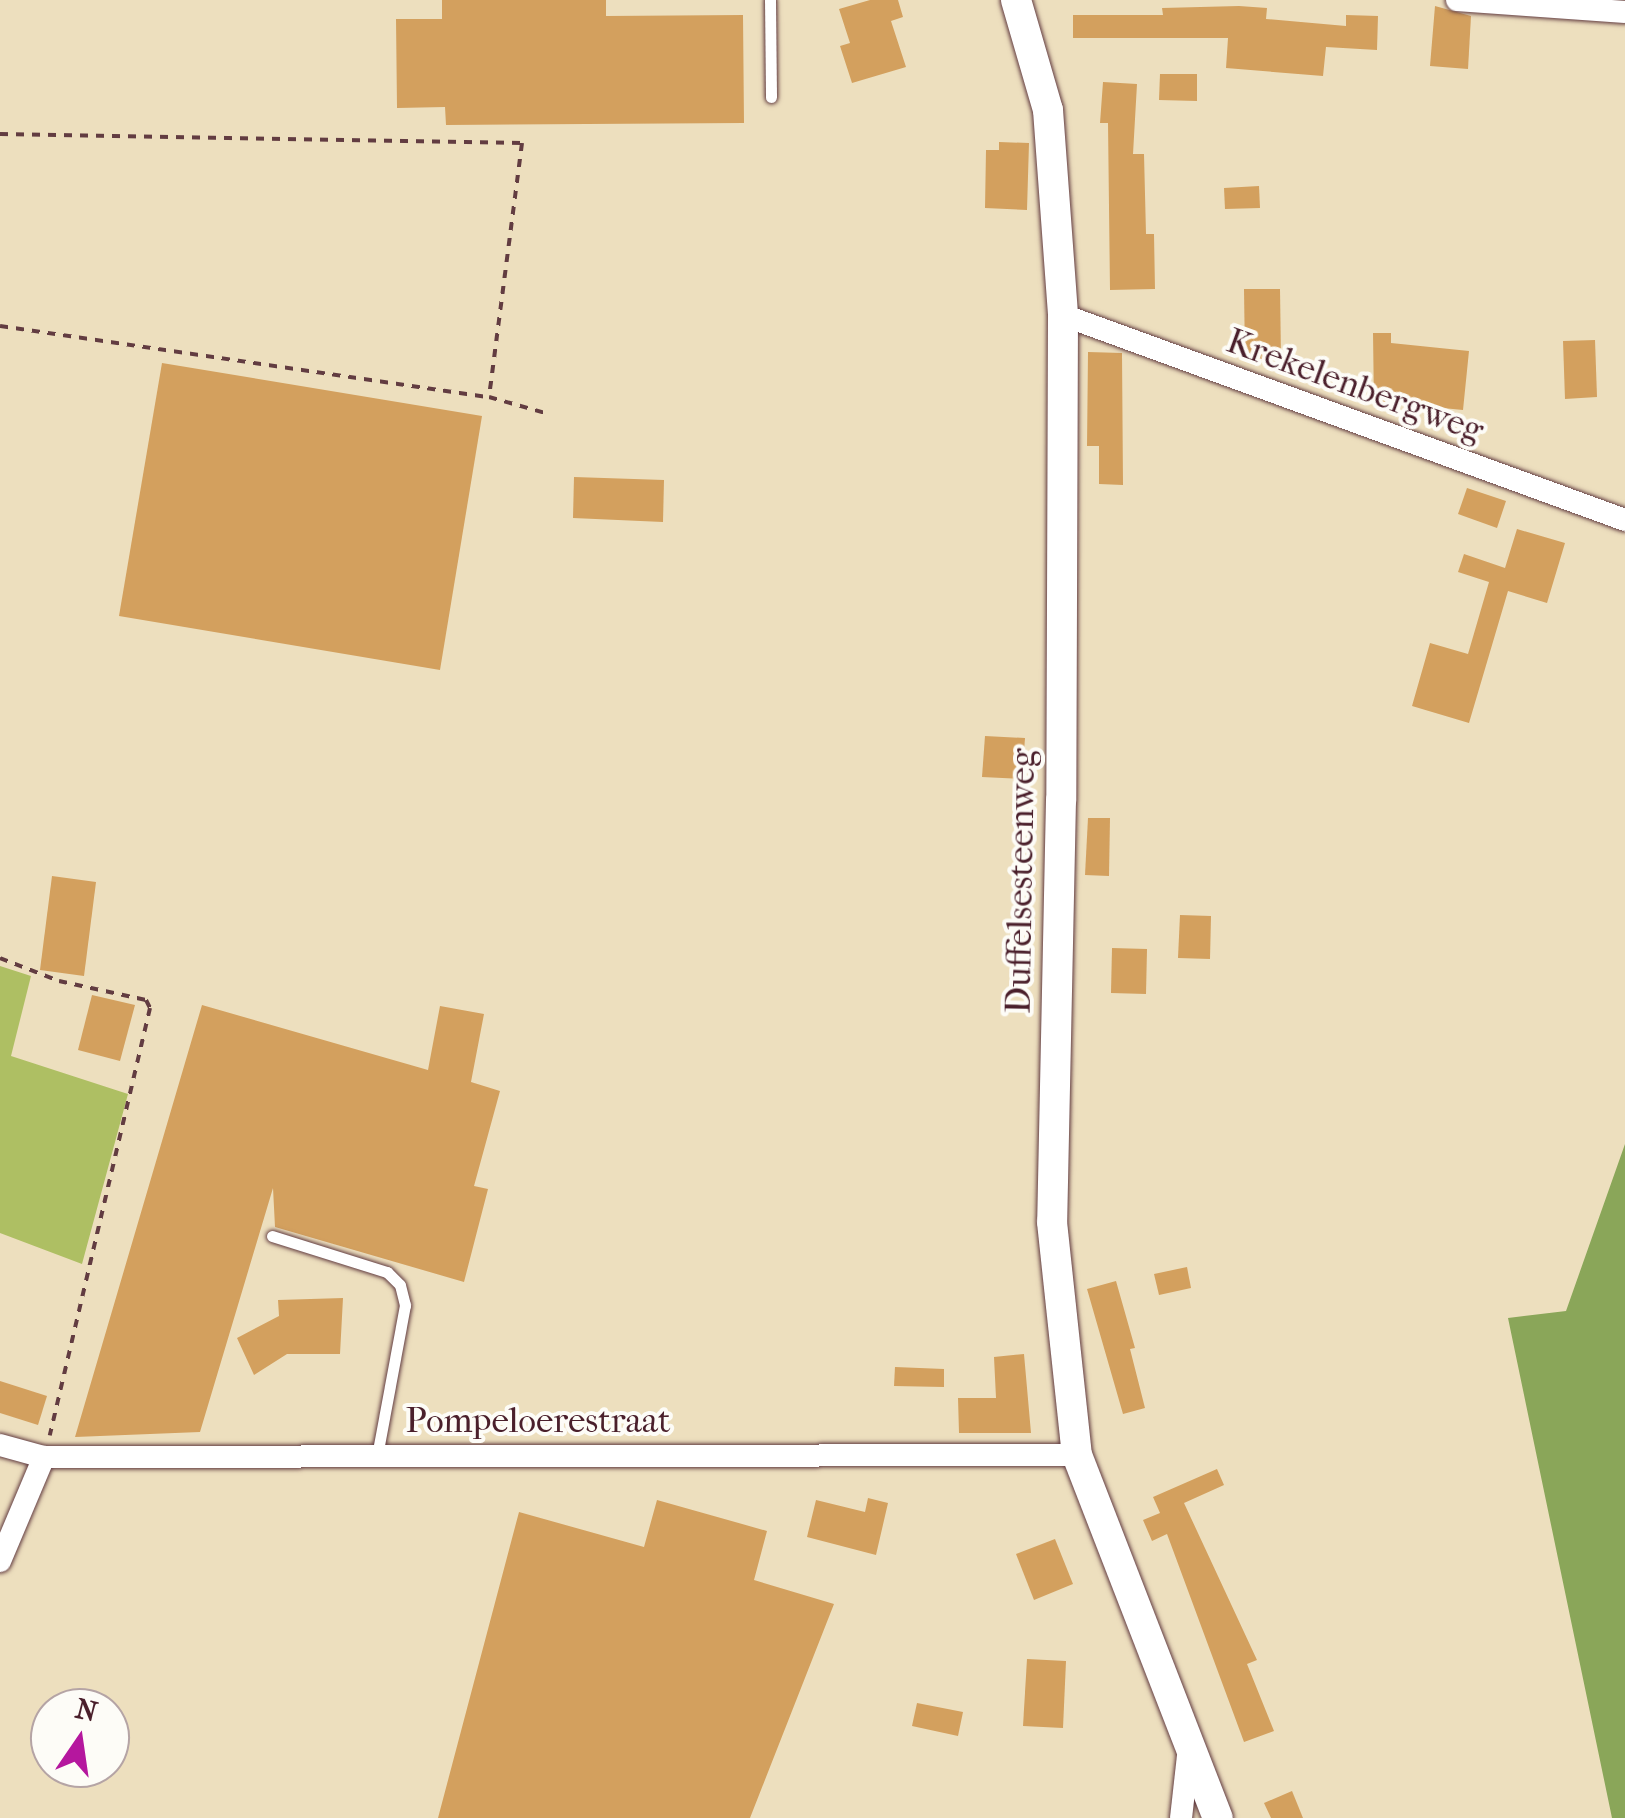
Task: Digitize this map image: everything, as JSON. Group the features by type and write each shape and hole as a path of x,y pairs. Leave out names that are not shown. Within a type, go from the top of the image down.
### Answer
{"street":[{"name":"Duffelsesteenweg","path":"1016,0 1048,110 1063,315 1062,760 1052,1222 1078,1456 1218,1818"},
{"path":"1457,0 1625,12"},
{"name":"Krekelenbergweg","path":"1063,315 1625,520"},
{"name":"Pompeloerestraat","path":"0,1445 44,1457 1078,1456"},
{"path":"0,1561 44,1457"},
{"name":"Duffelsesteenweg","path":"1181,1818 1188,1747"}],"lane":[{"path":"770,0 771,97"},
{"path":"272,1236 387,1272 400,1286 404,1305 377,1456"}],"path":[{"path":"0,134 522,143 490,397"},
{"path":"0,326 490,397 545,413"},
{"path":"0,958 58,981 146,1000 150,1008 44,1457"}],"green space":[{"path":"0,966 31,976 11,1056 128,1094 82,1264 0,1233"},
{"path":"1625,1144 1625,1818 1612,1818 1508,1318 1566,1311"}],"building":[{"path":"442,0 606,0 606,16 743,15 744,123 446,125 445,107 397,108 396,19 442,19"},
{"path":"870,0 898,0 903,17 891,21 906,67 852,83 840,46 850,43 839,9"},
{"path":"1435,6 1471,16 1468,69 1430,66"},
{"path":"1162,8 1267,8 1266,19 1346,26 1346,15 1378,16 1377,50 1326,47 1323,76 1226,68 1228,38 1073,38 1073,15 1163,15"},
{"path":"1160,74 1197,74 1197,101 1159,100"},
{"path":"1103,82 1137,84 1133,154 1144,154 1146,234 1154,234 1155,289 1110,290 1108,123 1100,123"},
{"path":"999,142 1029,143 1027,210 985,208 986,150 999,150"},
{"path":"1259,186 1260,208 1225,209 1224,188"},
{"path":"1244,289 1280,289 1281,359 1245,359"},
{"path":"1373,333 1391,333 1391,343 1469,351 1463,410 1392,403 1374,406"},
{"path":"1595,340 1597,397 1565,399 1563,341"},
{"path":"1088,352 1122,353 1123,485 1099,484 1099,446 1087,446"},
{"path":"162,363 482,416 440,670 119,616"},
{"path":"574,477 664,480 663,522 573,518"},
{"path":"1467,488 1506,501 1497,528 1458,514"},
{"path":"1517,529 1565,543 1547,603 1508,591 1469,723 1412,706 1430,643 1468,654 1489,582 1458,572 1464,554 1505,568"},
{"path":"985,736 1025,738 1022,779 982,777"},
{"path":"1088,818 1110,818 1109,876 1085,875"},
{"path":"52,876 96,882 84,976 40,970"},
{"path":"1180,915 1211,916 1210,959 1178,958"},
{"path":"1112,948 1147,949 1146,994 1111,993"},
{"path":"92,995 135,1005 120,1061 78,1050"},
{"path":"202,1005 428,1070 440,1006 484,1014 471,1082 500,1091 474,1186 488,1189 464,1282 275,1227 273,1188 200,1432 75,1437"},
{"path":"1187,1267 1191,1288 1159,1295 1154,1274"},
{"path":"1116,1281 1135,1348 1130,1349 1145,1408 1123,1414 1087,1289"},
{"path":"343,1298 340,1354 287,1354 254,1375 237,1338 279,1316 278,1300"},
{"path":"1024,1354 1031,1433 959,1433 958,1398 996,1398 994,1357"},
{"path":"895,1367 944,1369 944,1387 894,1386"},
{"path":"0,1381 47,1396 38,1425 0,1413"},
{"path":"1217,1469 1224,1485 1184,1503 1257,1660 1247,1664 1274,1731 1244,1742 1167,1534 1152,1541 1143,1520 1160,1513 1153,1497"},
{"path":"868,1498 888,1503 876,1555 807,1537 816,1500 865,1512"},
{"path":"657,1500 767,1531 754,1580 834,1604 750,1818 438,1818 519,1512 644,1547"},
{"path":"1055,1539 1073,1584 1034,1600 1016,1554"},
{"path":"1027,1659 1066,1661 1063,1728 1023,1726"},
{"path":"917,1703 963,1712 958,1736 912,1726"},
{"path":"1292,1791 1303,1818 1271,1818 1264,1803"}]}
